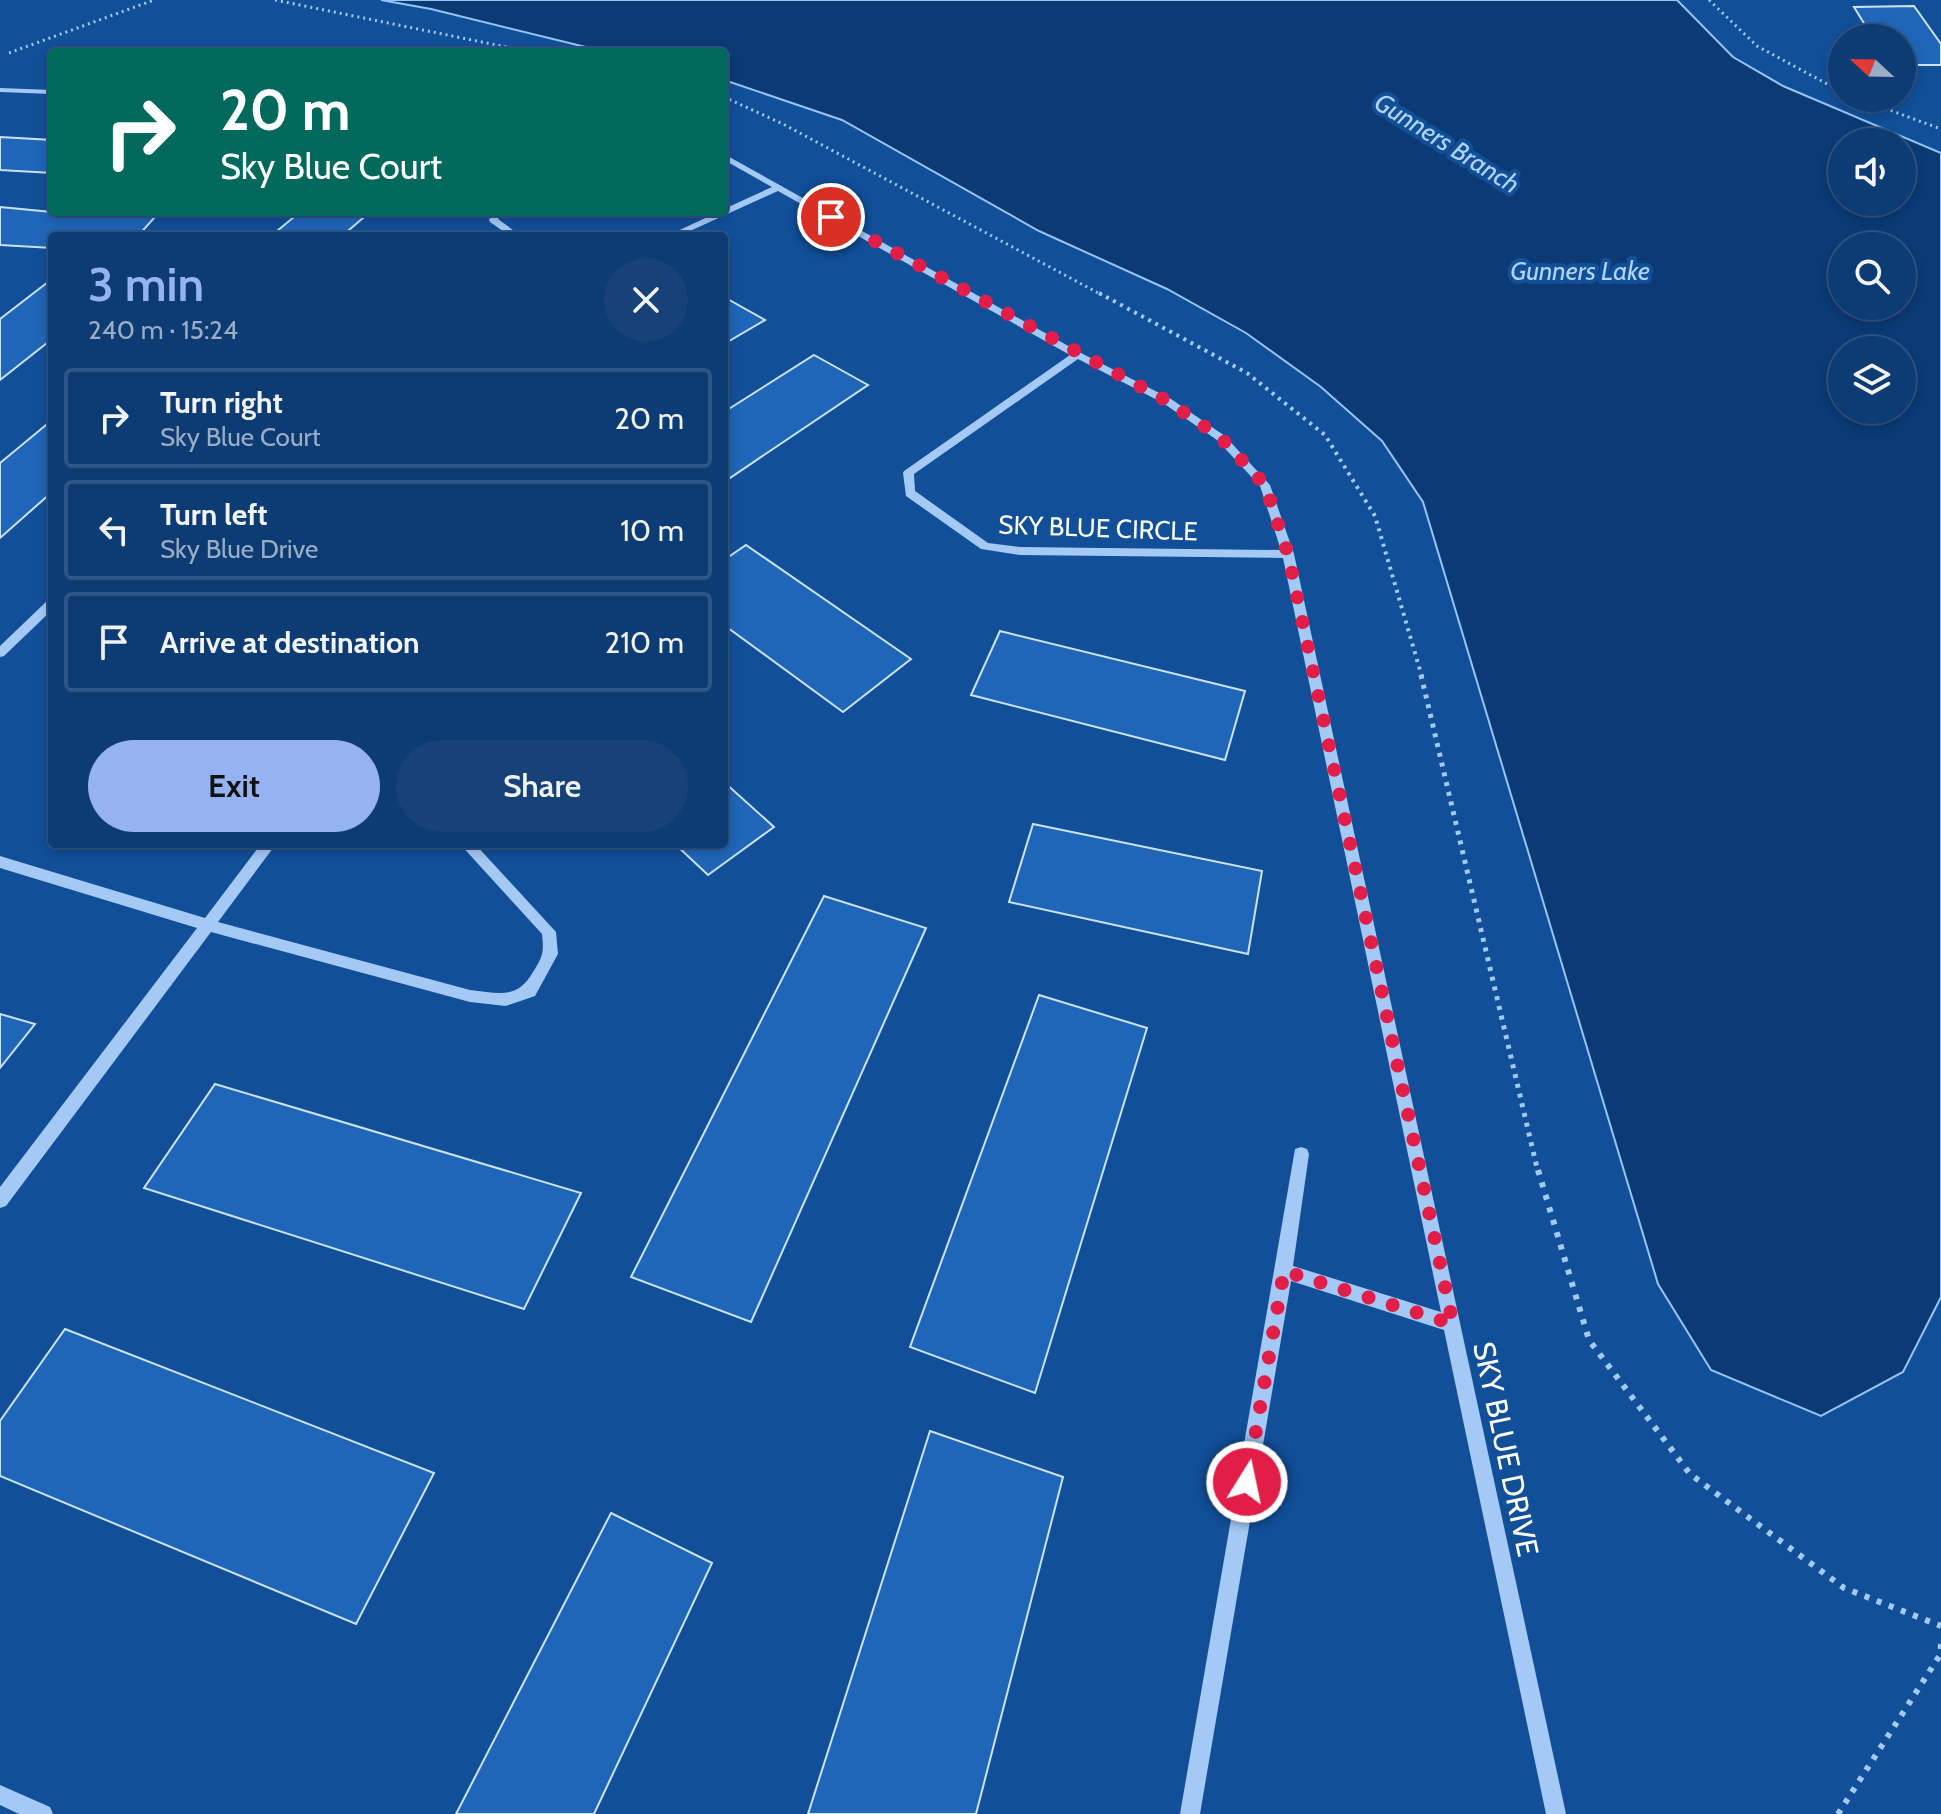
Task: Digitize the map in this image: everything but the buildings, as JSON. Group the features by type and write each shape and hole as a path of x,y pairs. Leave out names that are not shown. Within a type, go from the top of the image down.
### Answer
{"street":[{"path":"0,90 48,92"},
{"name":"SKY BLUE DRIVE","path":"728,159 1077,355 1167,401 1221,438 1265,485 1288,554 1556,1814"},
{"path":"728,211 778,188"},
{"path":"496,216 493,220 510,232"},
{"path":"681,232 716,216"},
{"name":"SKY BLUE CIRCLE","path":"1077,355 908,473 910,493 985,546 1020,551 1288,554"},
{"path":"0,653 48,607"},
{"path":"0,1200 266,848"},
{"path":"0,862 208,925 470,996 506,1000 530,991 551,954 549,932 471,848"},
{"path":"1190,1814 1284,1271 1301,1154"},
{"path":"1284,1271 1453,1324"},
{"path":"0,1795 43,1814"}],"path":[{"path":"0,55 154,0"},
{"path":"275,0 511,48"},
{"path":"1709,0 1757,46 1828,84"},
{"path":"1895,112 1941,129"},
{"path":"1838,1814 1940,1655 1941,1644"}],"water":[{"name":"Gunners Lake","path":"381,0 1677,0 1733,57 1783,86 1828,105 1828,112 1844,112 1882,128 1828,128 1828,216 1916,216 1916,142 1941,153 1941,1297 1903,1372 1821,1416 1711,1370 1658,1284 1423,502 1382,441 1321,387 1246,333 1167,289 1039,231 842,120 728,81 728,48 590,48 431,9"}],"route":[{"path":"831,217 1122,380 1167,401 1221,438 1265,485 1288,554 1453,1324 1284,1271 1247,1482"}],"water label":[{"name":"Gunners Branch","path":"1447,143"}]}
